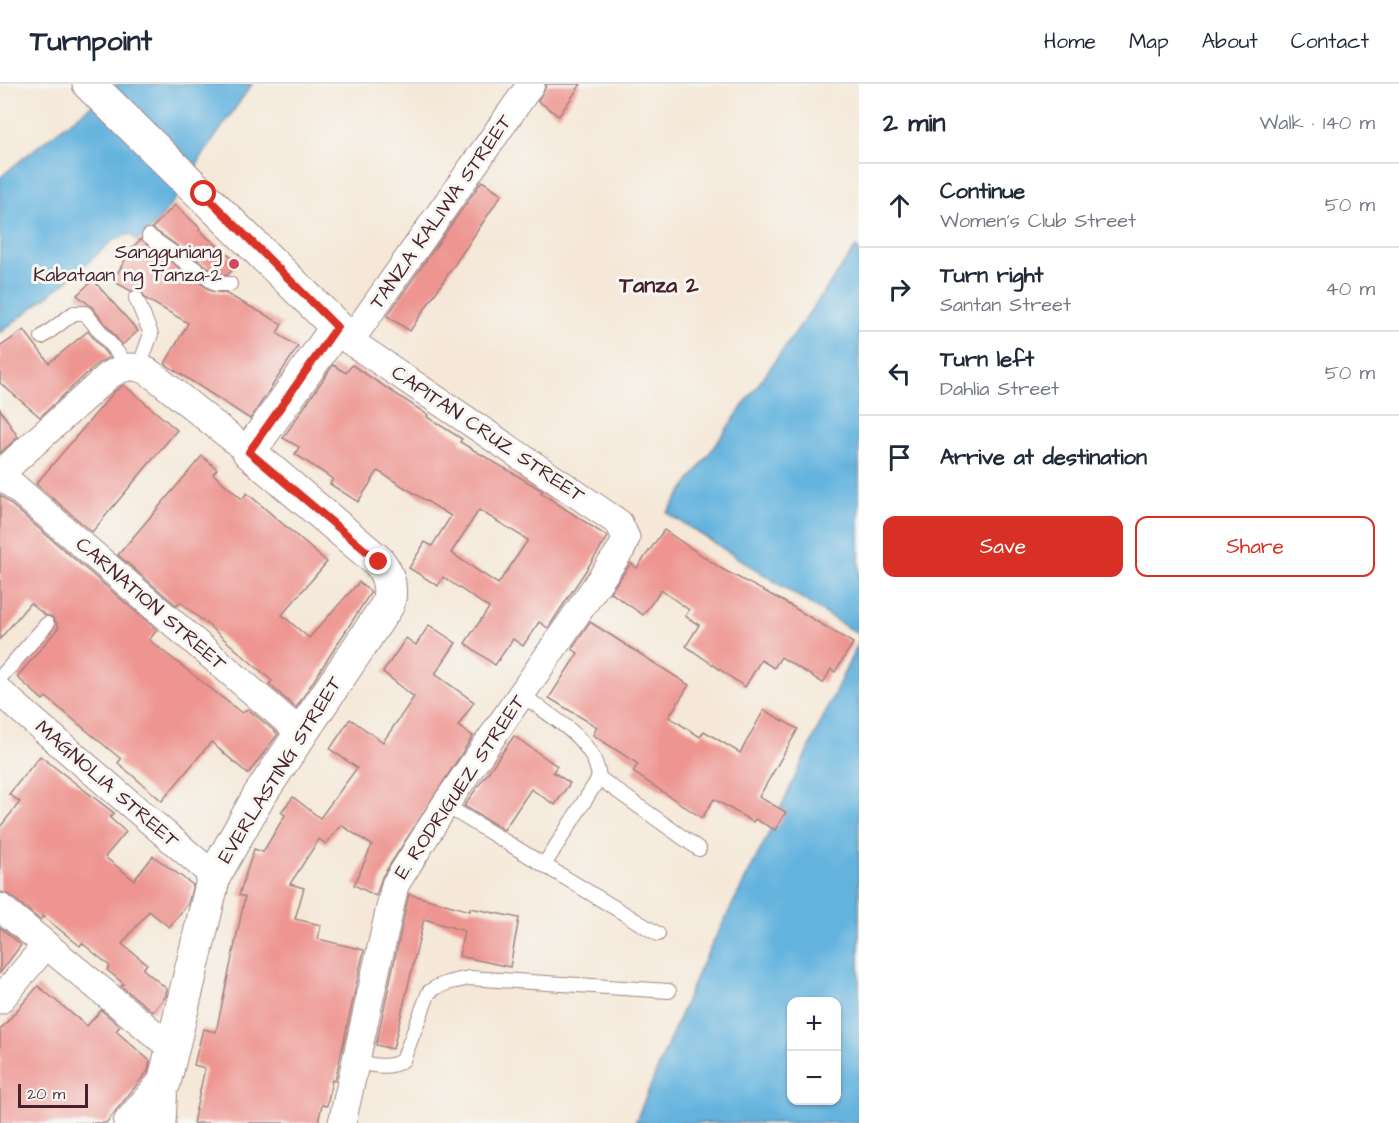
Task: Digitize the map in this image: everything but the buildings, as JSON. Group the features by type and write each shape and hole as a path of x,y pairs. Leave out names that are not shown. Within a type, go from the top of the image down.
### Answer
{"street":[{"path":"0,474 125,370 183,396 249,452 344,334 204,194 89,84"},
{"name":"TANZA KALIWA STREET","path":"344,334 531,84"},
{"name":"CAPITAN CRUZ STREET","path":"344,334 619,523 626,538 622,548"},
{"name":"EVERLASTING STREET","path":"162,1123 164,1083 174,1050 214,876 259,796 388,604 391,592 389,582 379,562 249,452"},
{"name":"CARNATION STREET","path":"0,474 302,734"},
{"name":"E. RODRIGUEZ STREET","path":"342,1123 394,885 445,805 622,548"},
{"name":"MAGNOLIA STREET","path":"0,692 214,876"},
{"path":"0,907 174,1050"},
{"path":"0,1000 46,945"},
{"path":"130,1123 164,1083"}],"lane":[{"path":"149,236 216,284 230,284"},
{"path":"42,337 74,313 85,313 125,370 151,334 136,298"},
{"path":"0,678 47,624"},
{"path":"522,694 588,748 597,767 598,778 544,865"},
{"path":"598,778 699,849"},
{"path":"445,805 658,934"},
{"path":"356,1061 386,1066 396,1065 403,1060 429,992 437,986 469,978 669,991"}],"water":[{"path":"117,84 252,84 174,200 148,232 137,241 130,234 113,240 67,281 0,333 0,178"},
{"path":"856,247 859,250 859,635 667,513"},
{"path":"859,641 859,1123 635,1123 699,970 767,837"}],"place":[{"name":"Sangguniang Kabataan ng Tanza-2","path":"234,264"}],"district":[{"name":"Tanza 2","path":"659,285"}],"route":[{"path":"204,194 337,327 249,452 379,562"}]}
